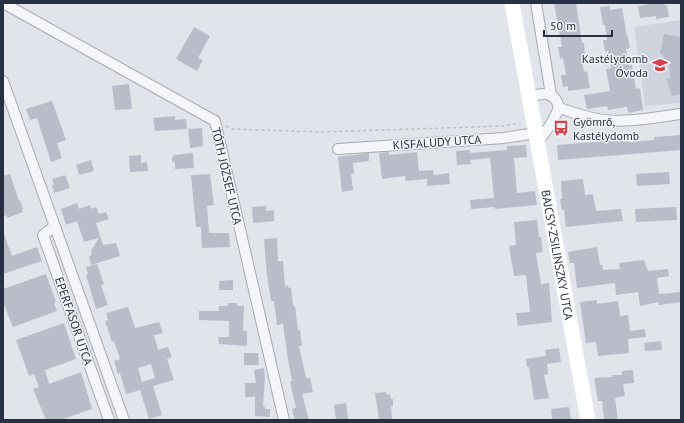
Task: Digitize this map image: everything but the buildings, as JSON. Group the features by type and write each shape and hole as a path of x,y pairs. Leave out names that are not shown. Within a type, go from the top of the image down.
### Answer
{"main road":[{"name":"BAJCSY-ZSILINSZKY UTCA","path":"512,3 588,420"}],"street":[{"name":"TÓTH JÓZSEF UTCA","path":"3,3 215,121 284,420"},
{"path":"536,3 551,95"},
{"name":"EPERFASOR UTCA","path":"3,81 124,420"},
{"path":"528,93 543,93 551,95 556,100 559,108 554,121 547,132 535,133"},
{"path":"559,108 598,120 636,120 681,114"},
{"name":"KISFALUDY UTCA","path":"338,149 504,138 535,133"},
{"name":"EPERFASOR UTCA","path":"55,226 44,235 109,420"}],"path":[{"path":"215,121 232,129 322,132 503,126 535,133"}],"shaded area":[{"name":"Kastélydomb Óvoda","path":"681,20 681,103 645,106 634,27"}],"place":[{"name":"Kastélydomb Óvoda","path":"660,65"},
{"name":"Gyömrő, Kastélydomb","path":"561,128"}]}
